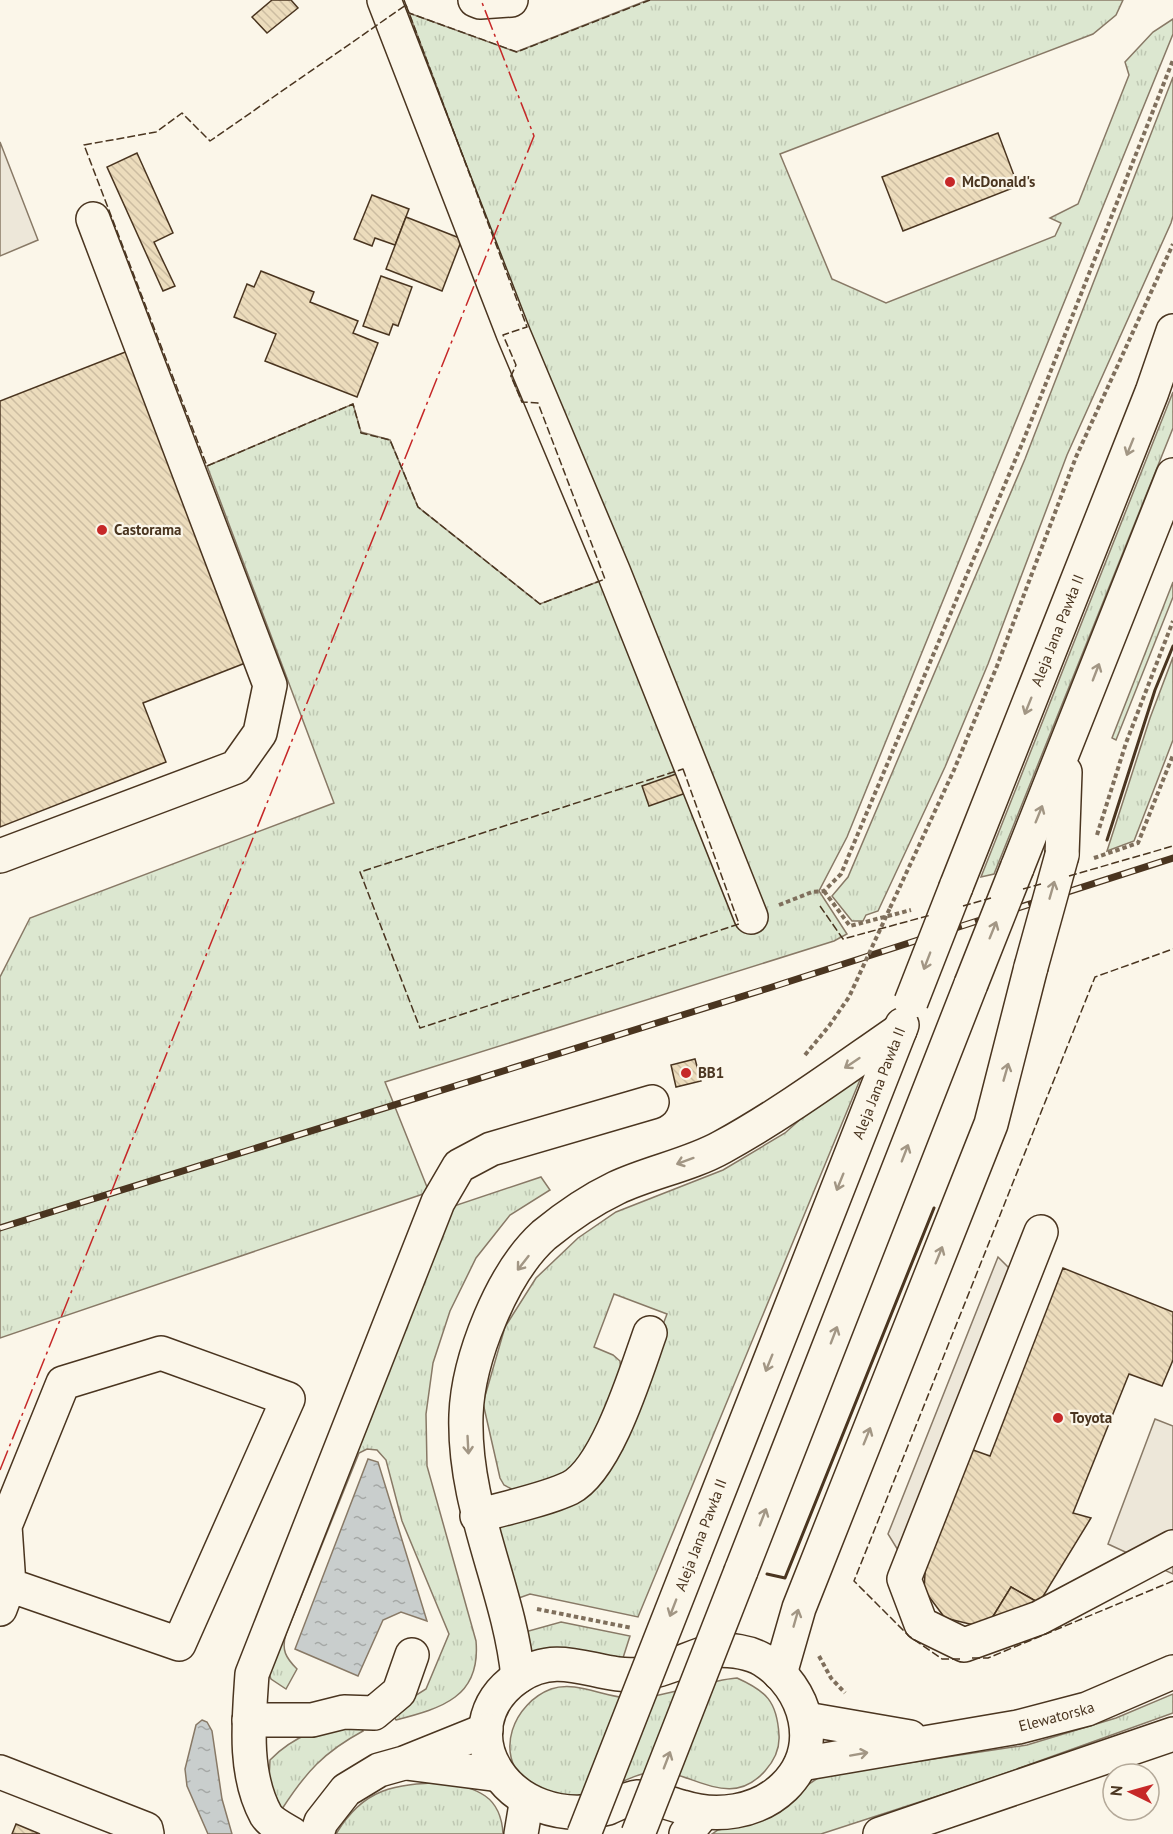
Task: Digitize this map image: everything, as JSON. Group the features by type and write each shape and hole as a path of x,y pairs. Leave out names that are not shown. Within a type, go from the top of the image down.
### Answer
{"main road":[{"path":"384,0 513,333 614,573 751,916"},
{"path":"475,0 480,2 512,0"},
{"path":"0,856 236,767 260,733 270,685 93,219"},
{"name":"Aleja Jana Pawła II","path":"584,1834 1152,392 1173,331"},
{"path":"638,1834 1173,475"},
{"path":"780,1674 799,1608 991,1124 1062,855 1066,746"},
{"path":"518,1677 514,1643 477,1516 469,1466 466,1414 472,1370 490,1320 514,1274 543,1237 582,1207 616,1188 719,1149 759,1126 906,1016"},
{"path":"292,1834 267,1817 252,1776 249,1720 252,1674 438,1202 459,1166 491,1149 652,1102"},
{"path":"1041,1232 904,1579 921,1624 964,1645 1039,1618 1173,1547"},
{"path":"477,1516 572,1487 599,1460 631,1387 650,1333"},
{"path":"161,1353 288,1399 179,1644 5,1597 5,1526 63,1383 161,1353"},
{"path":"715,1650 739,1651 761,1659 780,1674 798,1698 806,1719 806,1749 801,1764 783,1787 759,1804 695,1823 664,1800 637,1797 576,1820 541,1817 523,1822 492,1774 487,1753 486,1730 492,1711 501,1695 518,1677 542,1666 585,1665 618,1674 641,1674 715,1650"},
{"path":"249,1720 312,1720 344,1712 374,1713 399,1692 412,1655"},
{"name":"Elewatorska","path":"801,1764 1018,1727 1087,1709 1173,1672"},
{"name":"Elewatorska","path":"806,1719 933,1740"},
{"path":"317,1834 321,1822 346,1790 379,1770 404,1763 486,1730"},
{"path":"880,1834 1173,1734"},
{"path":"404,1763 492,1774"},
{"path":"0,1772 146,1829 147,1834"}],"path":[{"path":"751,916 812,892 825,891 841,874 1024,439 1173,60"},
{"path":"802,1059 849,998 958,759 1076,457 1173,244"},
{"path":"1094,845 1126,743 1173,621"}],"green space":[{"path":"648,0 1123,0 1116,15 1093,34 780,154 832,279 886,303 1055,236 1061,223 1050,218 1078,204 1129,75 1125,62 1153,32 1173,19 1173,34 847,837 819,891 847,934 834,941 385,1082 429,1192 0,1338 0,977 30,918 334,803 207,466 353,404 361,432 390,440 418,507 540,604 605,579 538,403 522,402 511,376 527,326 409,13 516,52"},
{"path":"1173,77 1173,216 1171,223 1067,455 988,664 945,767 878,911 866,915 863,921 852,921 832,896 848,877 1025,459"},
{"path":"1173,392 1173,428 994,874 981,877"},
{"path":"1173,582 1173,597 1116,740 1112,738"},
{"path":"1173,657 1173,740 1134,841 1107,851 1150,718"},
{"path":"869,1058 638,1617 530,1594 516,1599 497,1537 504,1519 614,1453 667,1314 614,1294 594,1347 613,1355 620,1361 622,1385 575,1472 517,1492 504,1485 500,1478 483,1403 505,1327 536,1278 578,1238 616,1212 723,1170 785,1133"},
{"path":"541,1177 550,1190 510,1215 476,1258 450,1311 433,1363 426,1414 427,1466 476,1641 476,1660 472,1675 455,1697 443,1704 396,1720 391,1711 426,1689 449,1634 402,1521 386,1460 377,1450 367,1449 359,1453 286,1634 284,1645 286,1653 297,1669 286,1689 271,1679 265,1664 442,1210"},
{"path":"561,1622 630,1636 622,1661 576,1650 529,1655 525,1632"},
{"path":"737,1678 756,1688 768,1699 776,1714 779,1740 776,1754 765,1771 752,1782 738,1788 725,1789 669,1773 655,1772 632,1777 588,1797 565,1799 527,1784 517,1772 511,1758 512,1730 518,1717 527,1705 551,1689 581,1688 631,1698"},
{"path":"1173,1694 1173,1713 981,1782 821,1834 712,1834 718,1830 751,1823 821,1776 1027,1745 1116,1718"},
{"path":"357,1721 363,1731 337,1747 317,1764 299,1784 282,1809 276,1806 269,1780 270,1760 289,1744 310,1733"},
{"path":"445,1782 477,1791 492,1802 498,1810 503,1834 336,1834 358,1806 369,1798 395,1787"}],"shaded area":[{"path":"0,142 38,240 0,256"},
{"path":"998,1257 1016,1275 904,1560 888,1534"},
{"path":"1155,1419 1173,1426 1173,1574 1108,1544"}],"water":[{"path":"368,1459 378,1462 427,1621 401,1612 383,1620 358,1676 295,1649"},
{"path":"202,1720 207,1722 212,1731 222,1799 232,1834 208,1834 187,1786 185,1769 196,1725"}],"building":[{"path":"272,0 291,0 298,8 267,33 252,17"},
{"name":"McDonald's","path":"998,133 1018,186 903,231 882,177"},
{"path":"137,153 173,233 154,242 175,286 163,291 107,167"},
{"path":"372,195 409,209 395,245 375,238 372,246 354,239"},
{"path":"406,217 462,239 442,291 386,269"},
{"path":"261,271 314,292 310,302 358,321 353,333 378,343 357,397 265,361 276,334 234,317 247,284 254,287"},
{"path":"381,276 412,287 398,326 393,324 389,335 363,326"},
{"name":"Castorama","path":"133,349 253,660 143,703 166,762 0,827 0,401"},
{"path":"679,773 686,793 649,806 642,786"},
{"name":"BB1","path":"695,1059 701,1081 676,1087 671,1065"},
{"name":"Toyota","path":"1063,1268 1173,1312 1173,1360 1162,1386 1129,1374 1073,1513 1091,1518 1039,1603 1011,1587 989,1623 978,1626 945,1618 924,1590 926,1557 973,1450 990,1456"},
{"path":"1011,1587 1039,1603 989,1623"},
{"path":"16,1824 40,1834 12,1834"}],"railway":[{"path":"0,1228 769,988 1173,858"}],"fence":[{"path":"404,0 409,13 517,52 650,0"},
{"path":"406,5 527,327 503,335 516,365 511,376 522,402 538,403 605,579 540,604 418,507 390,440 361,433 353,404 207,466 84,145 156,132 182,113 210,141 406,5"},
{"path":"683,769 739,924 420,1028 360,872 683,769"},
{"path":"1069,876 1173,846"},
{"path":"1023,889 1041,884"},
{"path":"963,906 991,898"},
{"path":"820,906 843,939 931,915"},
{"path":"960,1659 942,1659 909,1636 854,1581 1095,977 1173,949"},
{"path":"972,1658 988,1658 1173,1581"}],"wall":[{"path":"1107,840 1155,690 1173,646"},
{"path":"767,1574 785,1578 934,1208"}],"power":[{"path":"0,1470 534,136 481,0"}],"place":[{"name":"McDonald's","path":"950,182"},
{"name":"Castorama","path":"102,530"},
{"name":"BB1","path":"686,1073"},
{"name":"Toyota","path":"1058,1418"}]}
